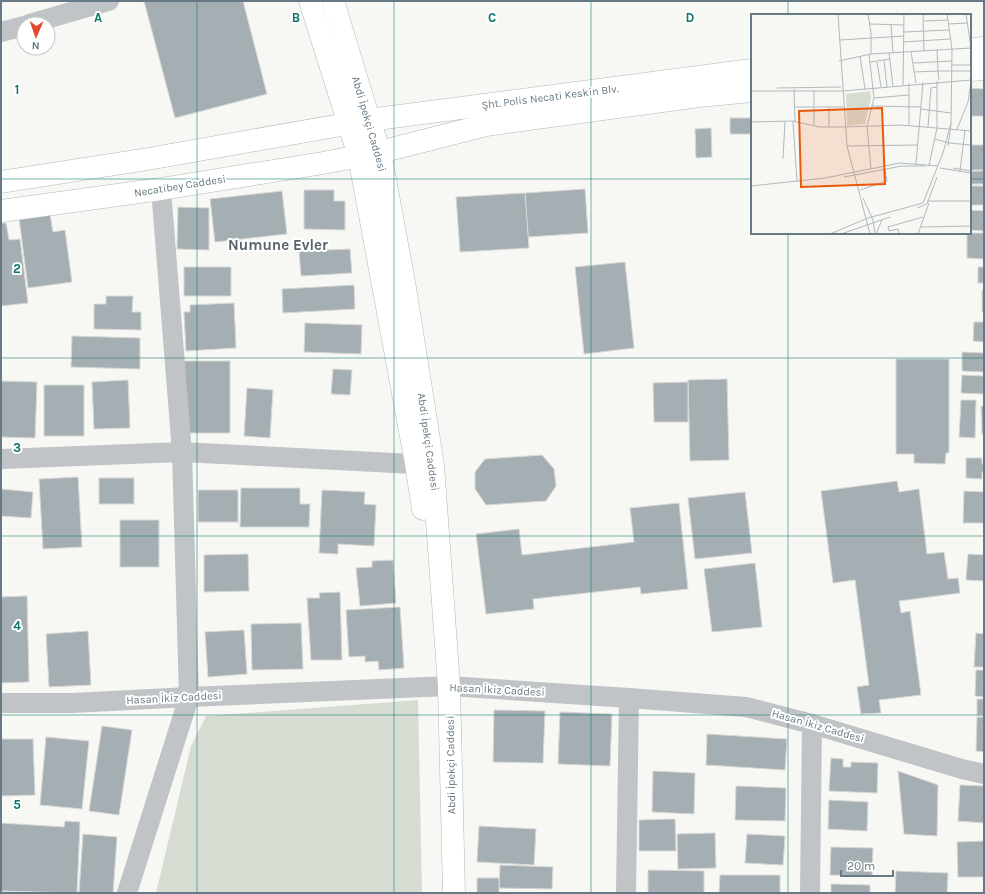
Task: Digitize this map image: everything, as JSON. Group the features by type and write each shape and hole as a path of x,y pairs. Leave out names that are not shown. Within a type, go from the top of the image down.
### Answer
{"street":[{"path":"56,16 109,1"},
{"name":"Abdi İpekçi Caddesi","path":"310,1 358,122 369,154 424,464 449,686 454,893"},
{"name":"Abdi İpekçi Caddesi","path":"334,1 358,122"},
{"path":"1,32 16,28"},
{"path":"971,49 984,48"},
{"path":"971,70 984,69"},
{"name":"Şht. Polis Necati Keskin Blv.","path":"358,122 751,70"},
{"name":"Şht. Polis Necati Keskin Blv.","path":"369,154 486,125 691,97 751,91"},
{"path":"1,182 148,159 358,122"},
{"name":"Necatibey Caddesi","path":"1,211 161,189 369,154"},
{"path":"127,893 189,697 182,452 161,189"},
{"path":"1,458 182,452 424,464"},
{"name":"Hasan İkiz Caddesi","path":"1,704 72,703 449,686 629,698 746,707 812,724 962,769 984,774"},
{"path":"626,893 629,698"},
{"path":"810,893 812,724"}],"shaded area":[{"path":"418,700 422,893 156,893 191,746 206,716"}],"building":[{"path":"144,1 243,1 267,94 175,118"},
{"path":"971,88 984,89 984,116 971,116"},
{"path":"730,118 751,118 751,134 730,134"},
{"path":"711,128 712,157 696,158 695,129"},
{"path":"971,145 984,145 984,170 971,170"},
{"path":"971,171 984,171 984,184 971,184"},
{"path":"971,186 984,186 984,205 971,205"},
{"path":"585,189 588,233 528,237 525,193"},
{"path":"304,190 334,190 334,201 345,201 345,230 304,229"},
{"path":"282,191 287,234 215,242 210,199"},
{"path":"525,193 529,248 460,252 456,197"},
{"path":"178,207 209,208 209,250 177,249"},
{"path":"971,210 984,211 984,231 971,230"},
{"path":"50,214 53,232 65,230 72,282 28,288 19,218"},
{"path":"1,223 6,223 9,240 20,239 28,303 1,306"},
{"path":"984,233 984,259 967,258 967,234"},
{"path":"350,249 352,273 301,276 299,251"},
{"path":"625,262 634,348 584,354 575,267"},
{"path":"184,267 231,267 231,296 184,296"},
{"path":"978,267 984,267 984,283 978,283"},
{"path":"354,285 355,309 283,313 282,289"},
{"path":"982,290 984,290 984,311 982,312"},
{"path":"106,296 133,296 132,312 141,312 141,330 94,329 94,304 106,304"},
{"path":"234,303 236,348 186,351 184,312 190,312 190,305"},
{"path":"974,322 984,322 984,342 973,341"},
{"path":"305,323 362,325 361,354 304,352"},
{"path":"72,336 140,338 140,369 71,367"},
{"path":"962,352 984,353 984,372 962,371"},
{"path":"896,359 949,359 949,453 946,453 945,464 914,463 914,454 896,454"},
{"path":"184,361 230,361 230,433 184,433"},
{"path":"333,369 352,370 350,395 331,394"},
{"path":"962,375 984,376 984,394 961,393"},
{"path":"727,379 729,460 690,461 688,380"},
{"path":"128,380 130,428 94,429 92,382"},
{"path":"1,381 37,382 35,438 1,437"},
{"path":"688,382 688,422 654,422 653,383"},
{"path":"44,385 84,385 84,436 44,436"},
{"path":"247,388 273,390 270,438 244,436"},
{"path":"961,400 976,400 975,438 959,437"},
{"path":"981,406 984,406 984,435 982,434"},
{"path":"542,455 554,469 556,486 546,501 486,505 475,489 475,472 485,459"},
{"path":"966,458 982,458 984,472 982,472 982,479 966,478"},
{"path":"78,477 82,547 43,549 39,479"},
{"path":"99,478 134,478 134,504 99,504"},
{"path":"897,481 899,492 919,489 927,554 944,552 948,579 958,578 960,593 899,601 901,613 910,611 921,695 879,700 881,713 861,714 857,687 869,685 855,580 833,583 821,491"},
{"path":"241,488 300,488 300,504 310,504 309,527 240,527"},
{"path":"1,489 33,492 31,518 1,516"},
{"path":"198,490 238,490 238,522 198,522"},
{"path":"322,490 365,492 364,504 376,505 374,546 338,544 338,554 319,553"},
{"path":"964,491 984,492 984,523 963,523"},
{"path":"745,492 752,553 695,559 688,498"},
{"path":"679,503 688,589 641,594 640,587 533,599 534,609 486,614 476,534 519,529 522,555 634,542 630,508"},
{"path":"120,520 159,520 159,567 120,567"},
{"path":"248,554 249,591 204,592 204,555"},
{"path":"968,554 984,555 984,581 966,580"},
{"path":"393,560 396,603 360,606 356,568 372,567 372,561"},
{"path":"755,563 762,627 712,632 704,569"},
{"path":"340,592 342,660 311,660 307,598 320,598 319,593"},
{"path":"27,596 29,682 1,683 1,597"},
{"path":"400,607 404,668 379,670 378,661 365,662 365,656 349,657 346,610"},
{"path":"301,623 303,669 252,670 251,624"},
{"path":"244,630 247,674 208,677 205,632"},
{"path":"88,631 91,685 49,687 46,634"},
{"path":"976,633 984,634 984,667 974,667"},
{"path":"976,670 984,670 984,697 975,696"},
{"path":"977,699 984,699 984,715 977,715"},
{"path":"494,710 545,711 543,763 493,762"},
{"path":"560,712 612,714 610,766 558,764"},
{"path":"977,717 984,717 984,752 976,751"},
{"path":"102,726 132,730 119,815 89,811"},
{"path":"707,734 787,739 785,770 706,765"},
{"path":"46,737 89,741 82,809 40,805"},
{"path":"1,739 33,739 35,795 1,796"},
{"path":"831,758 843,759 843,767 851,767 851,762 878,763 877,793 829,791"},
{"path":"653,771 695,773 694,814 652,812"},
{"path":"898,771 938,785 937,836 904,834"},
{"path":"960,785 984,786 984,823 958,821"},
{"path":"736,786 786,788 785,821 735,820"},
{"path":"829,800 868,802 867,831 828,829"},
{"path":"675,819 676,851 639,851 639,820"},
{"path":"65,821 80,822 77,893 1,891 1,823 64,827"},
{"path":"479,826 536,829 534,865 477,862"},
{"path":"715,833 716,868 678,869 677,834"},
{"path":"83,834 117,837 113,893 79,893"},
{"path":"747,834 785,836 783,865 745,863"},
{"path":"984,841 984,877 958,877 957,842"},
{"path":"831,847 873,848 872,876 830,875"},
{"path":"500,865 553,867 552,889 499,888"},
{"path":"648,870 704,871 704,893 648,893"},
{"path":"896,871 948,873 947,893 895,893"},
{"path":"720,875 780,875 780,893 719,893"},
{"path":"477,878 499,878 499,893 477,893"},
{"path":"831,884 870,885 870,893 831,893"}],"district":[{"name":"Numune Evler","path":"278,245"}]}
